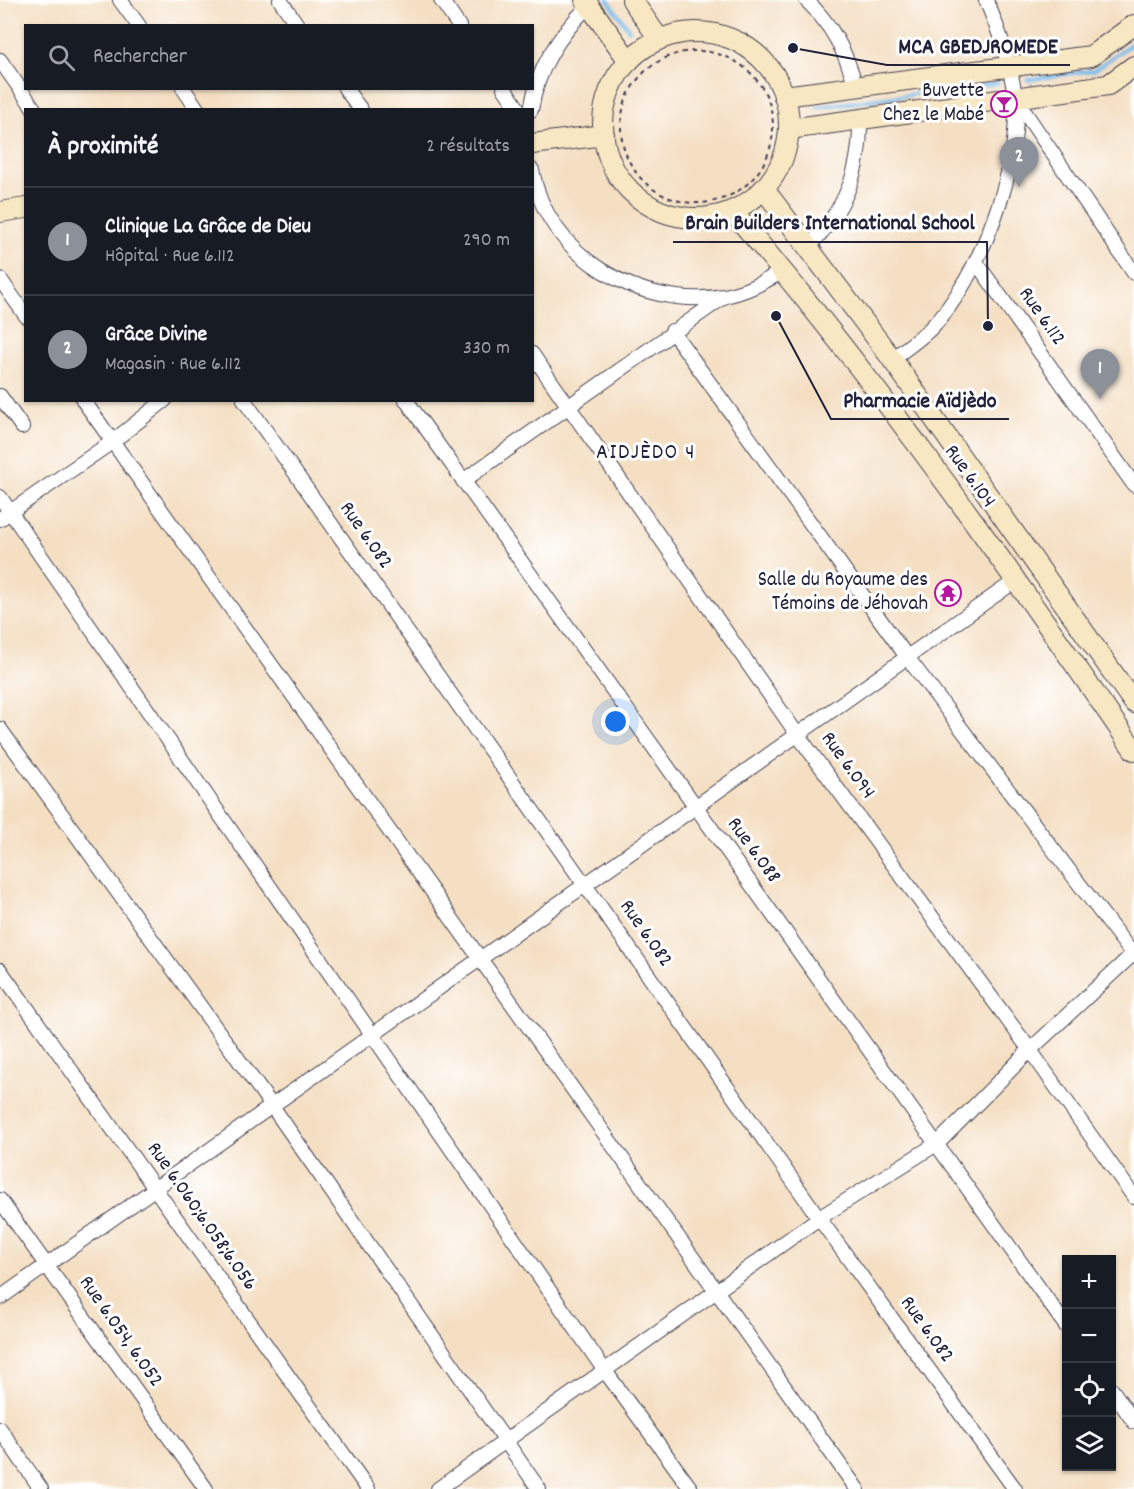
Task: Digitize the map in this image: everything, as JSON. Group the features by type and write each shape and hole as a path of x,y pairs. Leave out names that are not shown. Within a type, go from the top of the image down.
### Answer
{"street":[{"path":"120,0 137,24"},
{"path":"280,0 297,24"},
{"path":"441,0 458,24"},
{"path":"632,0 659,39"},
{"path":"806,0 824,19 838,40 856,87"},
{"path":"892,359 932,327 956,296 976,262 998,210 1012,145 1015,98 1008,67 986,0"},
{"path":"531,108 534,90 546,58 564,30 587,3 629,61"},
{"path":"784,96 1091,56 1134,25"},
{"path":"692,32 713,33 734,40 753,51 769,67 784,96 789,129 782,161 764,189 749,202 732,211 710,218 688,218 666,214 646,204 629,190 615,172 604,135 607,99 614,81 629,61 659,39 692,32"},
{"path":"0,60 34,108"},
{"path":"789,129 1108,85 1134,66"},
{"path":"184,90 197,108"},
{"path":"346,90 360,108"},
{"path":"505,90 518,108"},
{"path":"1015,98 1134,273"},
{"path":"808,248 837,214 849,192 857,169 860,119"},
{"path":"534,144 604,135"},
{"path":"534,176 544,206 560,232 581,255 606,274 633,288 663,297 694,299 725,296 752,288 783,271"},
{"name":"Rue 6.104","path":"764,189 892,359 1134,703"},
{"path":"0,212 24,208"},
{"name":"Rue 6.104","path":"732,211 783,271 858,367 1015,581 1134,750"},
{"name":"Rue 6.112","path":"976,262 1134,485"},
{"path":"0,279 24,313"},
{"path":"463,481 567,405 725,296"},
{"path":"438,1489 819,1218 938,1143 1030,1050 1134,954 907,657 672,331"},
{"name":"Rue 6.094","path":"534,357 797,734 1030,1050 1134,1197"},
{"path":"0,396 22,428"},
{"path":"84,402 478,960 857,1489"},
{"path":"5,515 112,442 162,402"},
{"name":"Rue 6.082","path":"245,402 819,1218 1015,1489"},
{"name":"Rue 6.088","path":"407,402 695,807 938,1143 1062,1320"},
{"path":"0,497 5,515 372,1035 605,1371 691,1489"},
{"path":"0,1298 1015,581"},
{"path":"0,729 272,1106 539,1489"},
{"name":"Rue 6.060;6.058;6.056","path":"0,970 368,1489"},
{"name":"Rue 6.054, 6.052","path":"0,1200 206,1489"},
{"path":"1116,1396 1134,1422"},
{"path":"0,1429 41,1489"}],"path":[{"path":"706,49 734,59 758,79 771,105 773,136 764,164 744,188 718,201 688,204 659,194 636,174 622,148 620,117 630,89 649,66 676,52 706,49"}],"waterway":[{"path":"608,0 629,30"},
{"path":"1027,80 1094,70 1134,42"},
{"path":"818,107 998,83"}],"place":[{"name":"MCA GBEDJROMEDE","path":"793,48"},
{"name":"Buvette Chez le Mabé","path":"1004,104"},
{"name":"Grâce Divine","path":"1019,187"},
{"name":"Pharmacie Aïdjèdo","path":"776,316"},
{"name":"Brain Builders International School","path":"988,326"},
{"name":"Clinique La Grâce de Dieu","path":"1100,399"},
{"name":"Salle du Royaume des Témoins de Jéhovah","path":"948,593"}],"district":[{"name":"AIDJÈDO 4","path":"646,453"}]}
